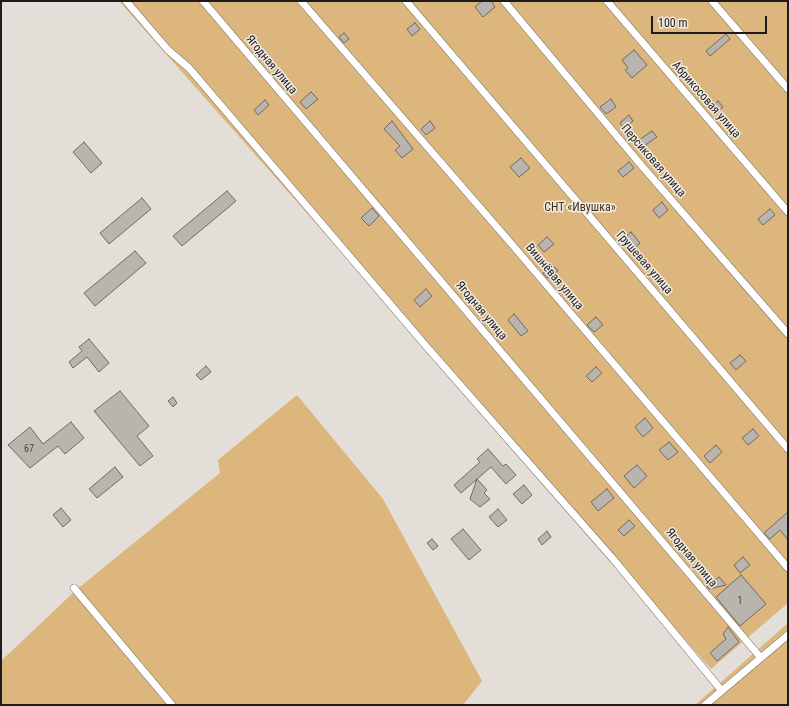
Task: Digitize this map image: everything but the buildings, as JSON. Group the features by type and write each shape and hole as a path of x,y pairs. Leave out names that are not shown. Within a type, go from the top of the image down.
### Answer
{"street":[{"path":"126,1 168,50 189,68 421,340 614,560 722,691"},
{"name":"Ягодная улица","path":"203,1 761,658"},
{"name":"Вишнёвая улица","path":"301,1 514,247 788,568"},
{"name":"Грушевая улица","path":"406,1 788,449"},
{"name":"Персиковая улица","path":"504,1 641,165 788,334"},
{"name":"Абрикосовая улица","path":"607,1 788,212"},
{"path":"712,1 788,89"},
{"path":"74,588 172,705"},
{"path":"706,705 788,635"}],"green space":[{"name":"СНТ «Ивушка»","path":"119,1 788,1 788,603 711,669"},
{"path":"297,395 383,499 482,681 463,705 1,705 1,661 76,590 220,473 218,460"},
{"path":"788,623 788,705 695,705"}]}
